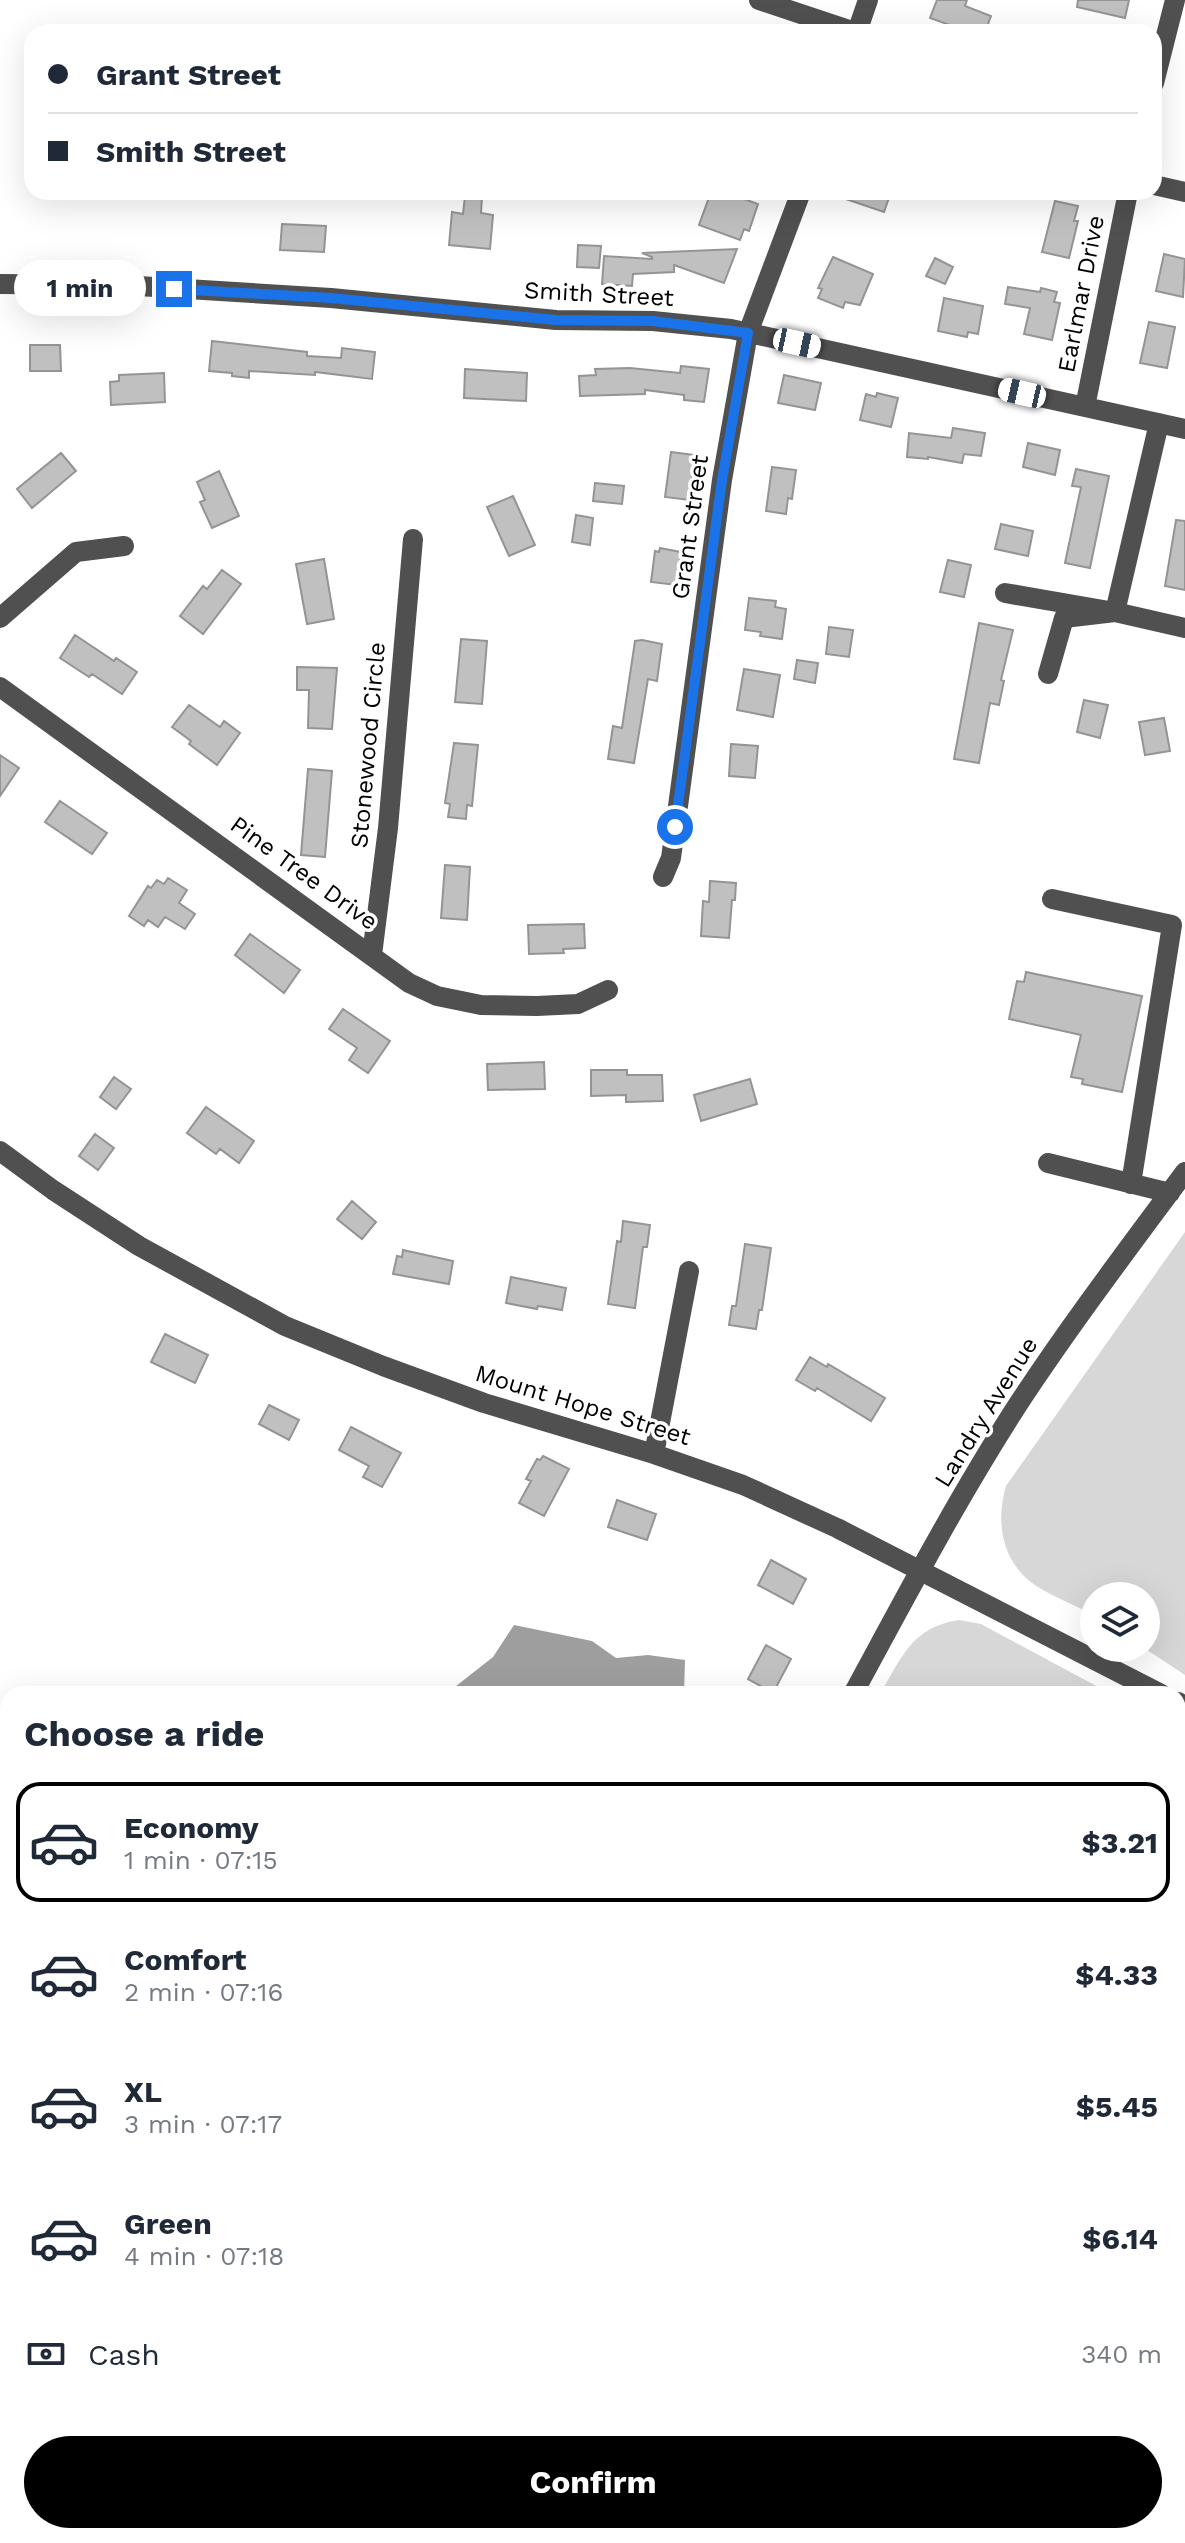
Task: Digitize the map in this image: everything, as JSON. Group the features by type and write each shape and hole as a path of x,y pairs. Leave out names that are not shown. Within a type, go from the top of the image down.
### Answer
{"street":[{"path":"759,0 832,24"},
{"path":"859,24 868,0"},
{"path":"1162,51 1175,0"},
{"path":"1162,187 1185,192"},
{"name":"Grant Street","path":"663,877 671,858 722,480 748,333 798,200"},
{"name":"Earlmar Drive","path":"1085,407 1126,200"},
{"name":"Smith Street","path":"0,284 122,285 331,298 556,320 653,321 748,333 1185,429"},
{"path":"1115,612 1159,423"},
{"name":"Stonewood Circle","path":"372,955 388,828 413,539"},
{"path":"0,618 76,552 124,546"},
{"path":"1005,593 1185,628"},
{"path":"1048,674 1064,618 1115,612"},
{"name":"Pine Tree Drive","path":"0,687 409,983 437,996 481,1005 578,1004 608,990"},
{"path":"1052,899 1172,925 1131,1184"},
{"name":"Mount Hope Street","path":"0,1151 139,1246 285,1326 484,1403 654,1454 743,1485 788,1504 1145,1686"},
{"path":"1048,1163 1170,1193"},
{"name":"Landry Avenue","path":"857,1686 919,1572 1014,1410 1185,1172"},
{"path":"654,1454 689,1271"}],"shaded area":[{"path":"1185,1232 1185,1675 1160,1659 1160,1582 1080,1582 1080,1608 1034,1584 1018,1570 1006,1548 1001,1524 1006,1486"},
{"path":"959,1620 981,1624 1096,1686 885,1686 910,1646 930,1629"},
{"path":"514,1625 592,1641 616,1658 648,1655 685,1660 684,1686 456,1686 493,1657"}],"building":[{"path":"937,0 967,0 965,6 991,16 988,24 947,24 930,18"},
{"path":"1078,0 1129,0 1125,18 1077,7"},
{"path":"465,200 482,200 481,213 493,215 490,249 449,245 452,212 463,214"},
{"path":"708,200 747,200 758,204 749,231 744,229 740,240 699,225"},
{"path":"849,200 888,200 884,212"},
{"path":"1055,201 1078,206 1074,221 1078,221 1069,258 1042,252"},
{"path":"282,224 326,226 324,252 280,250"},
{"path":"578,245 601,246 599,268 577,267"},
{"path":"737,249 724,283 674,265 674,272 633,274 632,286 602,284 604,256 652,259 642,253"},
{"path":"1164,254 1185,259 1183,297 1156,291"},
{"path":"833,257 873,274 860,305 845,302 843,308 818,298 822,289 818,288"},
{"path":"935,258 953,267 945,284 926,276"},
{"path":"1008,287 1057,292 1054,302 1060,303 1052,340 1024,334 1030,308 1005,304"},
{"path":"944,298 983,306 978,334 968,332 967,337 938,331"},
{"path":"1149,322 1175,327 1167,368 1140,363"},
{"path":"212,341 307,352 307,356 341,358 342,348 375,352 372,379 315,372 315,375 249,371 249,378 209,371"},
{"path":"30,345 60,345 61,371 30,371"},
{"path":"681,366 709,369 704,402 684,400 684,395 645,390 645,394 580,396 579,376 596,375 595,369 630,368 680,373"},
{"path":"465,369 527,373 526,401 464,398"},
{"path":"164,373 165,402 111,405 110,382 119,381 119,375"},
{"path":"784,375 821,383 815,410 778,403"},
{"path":"877,393 898,398 891,427 860,420 866,394 876,397"},
{"path":"953,428 985,433 981,456 964,454 962,463 907,457 909,433 951,438"},
{"path":"1028,443 1060,450 1055,475 1023,467"},
{"path":"671,452 695,455 689,500 665,497"},
{"path":"61,453 76,471 32,508 17,489"},
{"path":"772,467 796,470 792,499 788,498 786,514 766,511"},
{"path":"1076,469 1109,476 1090,568 1065,563 1081,487 1072,486"},
{"path":"219,471 239,516 212,528 200,502 205,500 197,482"},
{"path":"595,483 624,486 622,504 593,501"},
{"path":"513,496 535,545 509,556 487,507"},
{"path":"576,515 593,518 590,545 572,542"},
{"path":"1176,520 1185,521 1185,590 1165,586"},
{"path":"1001,524 1033,531 1028,556 995,549"},
{"path":"660,548 681,552 676,585 651,582 655,551 659,552"},
{"path":"324,559 334,619 307,624 296,564"},
{"path":"948,560 971,565 964,597 940,592"},
{"path":"222,570 241,584 203,634 180,616 203,586 207,589"},
{"path":"749,598 776,601 775,607 786,609 782,639 745,630"},
{"path":"979,623 1013,630 1001,680 1004,681 999,705 990,703 979,763 954,759"},
{"path":"829,627 853,630 849,657 826,654"},
{"path":"75,635 137,672 122,694 60,658"},
{"path":"461,639 487,641 482,704 455,702"},
{"path":"635,641 662,644 657,681 648,679 634,763 608,759 613,726 622,728"},
{"path":"797,660 818,663 815,683 794,679"},
{"path":"297,667 337,668 332,729 308,728 309,690 297,690"},
{"path":"744,669 780,675 773,717 737,710"},
{"path":"1084,700 1108,705 1100,738 1077,732"},
{"path":"189,705 220,727 224,721 240,733 217,765 172,727"},
{"path":"1164,718 1170,751 1145,755 1139,722"},
{"path":"454,743 478,745 472,806 467,805 466,819 448,817 450,804 445,803"},
{"path":"731,744 758,746 755,778 729,776"},
{"path":"0,755 19,768 0,796"},
{"path":"308,769 332,771 325,857 301,855"},
{"path":"60,801 107,833 92,854 45,822"},
{"path":"445,865 470,867 467,920 441,918"},
{"path":"168,878 187,890 179,903 195,914 185,929 165,917 158,927 148,920 144,926 129,916 148,886 151,888 157,880 164,884"},
{"path":"710,881 736,883 729,938 701,936 703,901 709,902"},
{"path":"584,924 585,948 563,949 564,953 529,954 528,925"},
{"path":"250,934 300,970 284,993 235,955"},
{"path":"1026,972 1142,996 1122,1092 1082,1084 1083,1079 1071,1077 1081,1035 1009,1019 1017,981 1024,982"},
{"path":"343,1009 390,1041 368,1073 349,1060 357,1048 329,1029"},
{"path":"544,1062 545,1089 488,1090 487,1064"},
{"path":"591,1070 627,1070 627,1075 662,1075 663,1101 626,1102 626,1095 591,1096"},
{"path":"114,1077 131,1089 116,1109 100,1097"},
{"path":"750,1079 757,1104 701,1121 694,1095"},
{"path":"206,1107 254,1141 239,1163 220,1149 216,1154 187,1133"},
{"path":"95,1134 114,1148 98,1170 79,1156"},
{"path":"352,1201 376,1222 362,1239 337,1219"},
{"path":"623,1221 650,1225 647,1247 643,1247 635,1308 608,1304"},
{"path":"745,1244 771,1248 762,1310 759,1310 756,1329 729,1325 732,1306 736,1306"},
{"path":"403,1250 453,1261 449,1284 393,1274 397,1256 402,1257"},
{"path":"511,1277 566,1288 562,1310 506,1303"},
{"path":"165,1334 208,1355 195,1383 151,1362"},
{"path":"810,1357 827,1367 828,1364 885,1398 871,1421 817,1388 815,1391 796,1380"},
{"path":"269,1405 299,1420 289,1440 259,1424"},
{"path":"351,1427 401,1453 382,1487 363,1477 369,1466 339,1450"},
{"path":"543,1456 569,1469 544,1516 519,1503 531,1481 526,1479 537,1459"},
{"path":"617,1500 656,1514 647,1540 608,1527"},
{"path":"771,1560 806,1579 793,1604 758,1585"},
{"path":"766,1645 791,1659 777,1686 760,1686 748,1679"}],"route":[{"path":"174,289 331,298 556,320 653,321 748,333 722,480 675,827"}]}
